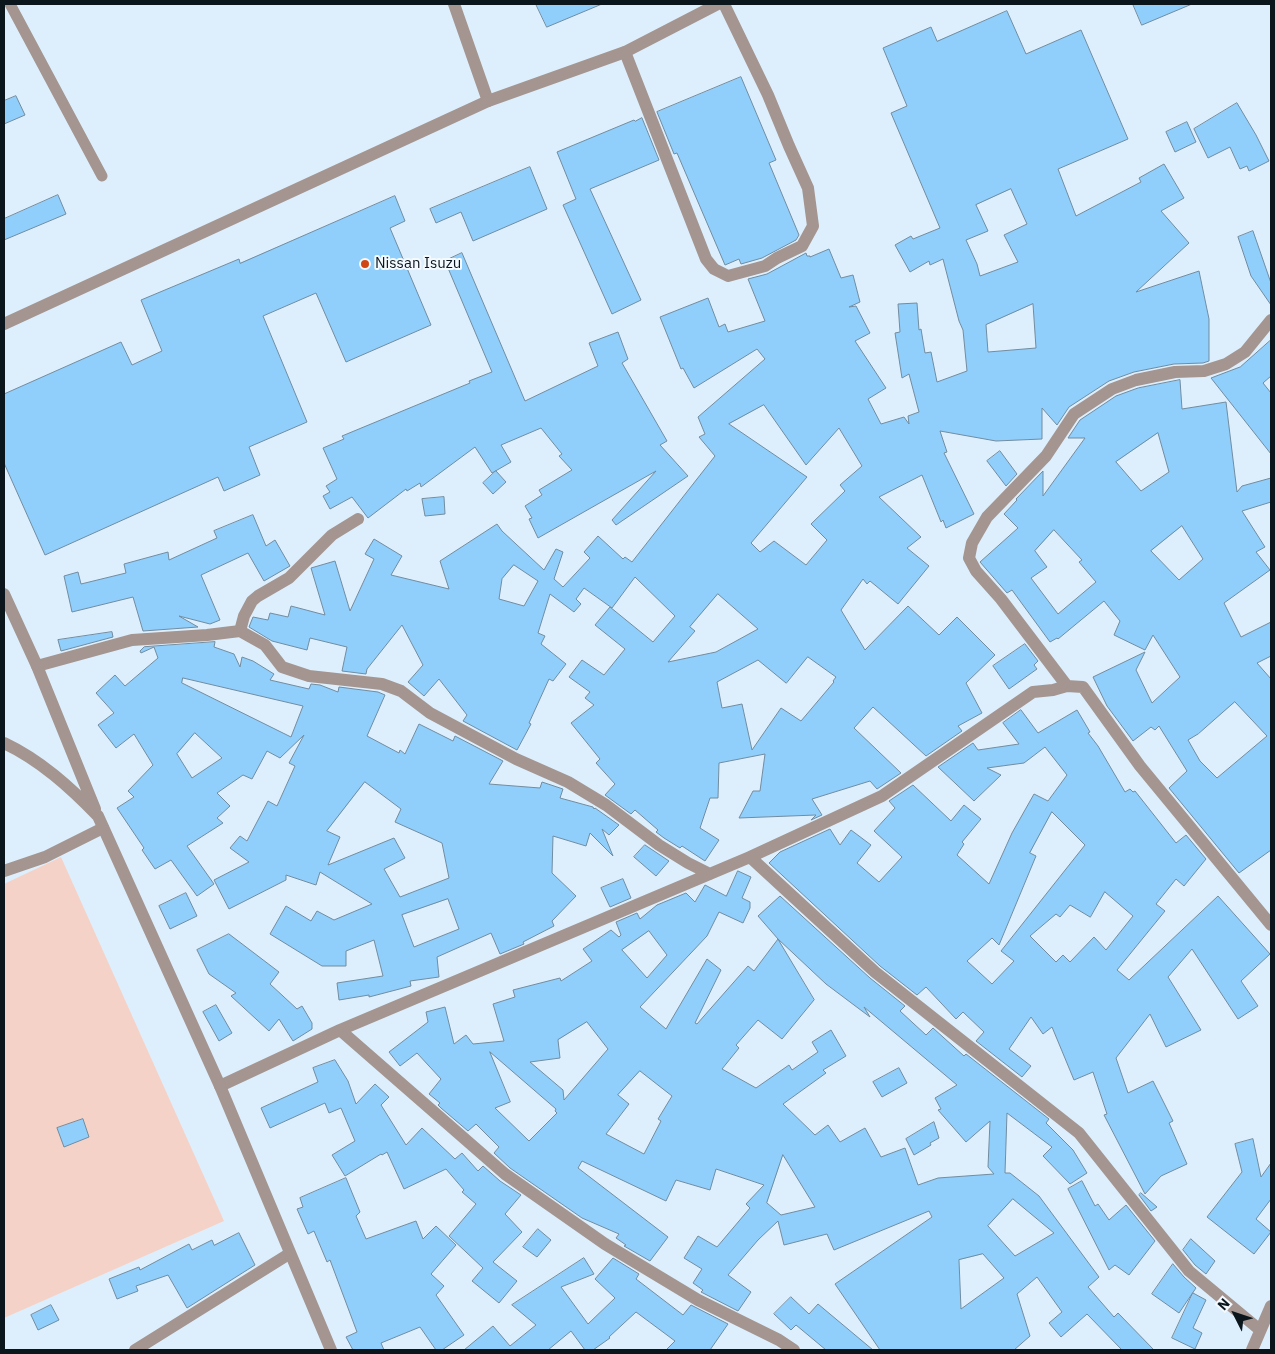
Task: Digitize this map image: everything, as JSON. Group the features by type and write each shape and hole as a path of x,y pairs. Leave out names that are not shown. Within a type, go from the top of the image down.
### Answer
{"street":[{"path":"454,4 488,101"},
{"path":"4,324 488,101 625,52 718,4"},
{"path":"625,52 706,259 714,269 728,276 765,266 802,246 813,226 808,188 788,146 768,96 724,4"},
{"path":"1067,686 1001,599 976,571 969,558 972,543 987,517 1046,456 1074,414 1112,388 1136,380 1175,372 1204,371 1226,364 1245,352 1271,320"},
{"path":"240,631 244,616 252,601 289,578 332,535 358,520"},
{"path":"4,594 37,666 98,816 220,1086 289,1254 331,1350"},
{"path":"37,666 132,640 207,636 240,631 266,645 282,668 309,676 382,684 401,691 445,722 516,759 568,782 606,805 659,845 710,874"},
{"path":"220,1086 340,1030 750,857 882,796 1033,692 1053,690 1067,686 1083,687 1140,766 1271,925"},
{"path":"4,743 17,749 44,767 68,786 98,816"},
{"path":"4,871 45,858 104,828"},
{"path":"750,857 875,972 1080,1133 1189,1271 1260,1330"},
{"path":"340,1030 504,1174 605,1244 698,1300 779,1340 794,1350"},
{"path":"135,1350 289,1254"},
{"path":"1252,1350 1271,1306"}],"lane":[{"path":"10,4 102,176"}],"shaded area":[{"path":"61,857 224,1221 4,1318 4,884"}],"building":[{"path":"536,4 602,4 547,27"},
{"path":"1133,4 1192,4 1142,25"},
{"path":"1007,11 1026,54 1081,30 1128,139 1058,169 1076,216 1141,182 1139,178 1164,164 1184,198 1161,211 1189,243 1136,292 1199,271 1209,319 1209,361 1174,364 1134,372 1109,381 1069,407 1057,425 1042,408 1042,439 996,441 940,431 947,452 944,453 974,514 946,528 943,520 941,522 922,475 879,497 921,537 907,548 929,566 898,604 870,581 867,584 863,579 841,610 865,650 908,606 939,635 957,617 995,655 966,683 982,713 958,726 962,731 926,756 873,707 854,728 901,773 877,789 870,781 812,799 822,815 811,820 816,815 739,818 753,791 760,791 765,754 719,763 718,798 710,798 700,828 719,840 705,861 682,846 680,848 664,838 656,832 658,830 635,810 631,814 605,795 615,784 596,763 600,759 571,723 594,705 585,698 590,692 569,677 582,660 604,675 625,649 595,625 610,607 653,642 675,616 635,577 612,608 584,588 576,599 581,604 574,612 550,594 538,633 545,636 541,644 566,664 553,681 549,679 529,723 531,724 517,750 463,721 467,715 439,679 424,696 408,682 423,665 402,625 367,669 366,674 342,671 347,647 310,638 307,650 272,641 249,627 253,617 268,620 270,613 288,617 291,606 325,615 311,568 335,561 350,611 374,559 365,554 374,539 402,556 391,575 449,589 440,561 497,524 502,531 544,570 556,549 563,552 554,579 563,587 590,558 584,552 598,536 623,559 625,557 632,562 715,456 699,437 705,434 698,417 765,359 757,349 694,388 683,368 681,369 660,317 708,298 719,327 725,324 728,332 765,321 748,279 767,274 806,253 810,257 829,249 841,278 853,275 860,302 849,307 856,306 870,333 855,341 886,388 868,399 881,424 904,417 909,424 908,416 919,412 909,374 902,378 895,333 900,332 898,304 917,303 919,330 921,329 925,353 931,352 937,382 967,371 963,330 943,259 930,265 929,261 910,272 895,245 911,236 913,239 940,228 891,113 907,106 883,48 931,27 937,41","holes":["1011,189 1027,224 1004,235 1018,262 980,276 977,264 966,240 988,231 976,205","1033,304 1036,348 988,352 986,325","764,405 806,465 839,428 862,466 840,485 845,491 811,524 827,540 806,565 774,541 760,552 751,543 807,477 729,424","514,565 538,581 524,606 499,599 502,579","718,594 758,629 716,652 668,662 695,631 690,627","808,657 836,677 834,682 801,721 781,708 752,750 742,704 722,708 717,682 758,660 786,683"]},
{"path":"741,77 776,160 769,163 799,235 796,240 762,258 741,264 739,259 725,265 677,153 674,154 657,112"},
{"path":"16,96 25,115 4,124 4,101"},
{"path":"1237,103 1269,161 1249,171 1247,166 1240,169 1230,147 1208,158 1194,129"},
{"path":"642,118 659,160 590,189 641,300 612,314 563,205 576,199 557,152"},
{"path":"1187,122 1196,142 1175,152 1166,132"},
{"path":"530,167 547,209 473,241 461,212 436,223 430,209"},
{"path":"58,195 66,214 4,240 4,219"},
{"path":"395,196 405,221 390,228 431,325 346,362 316,293 263,316 307,422 249,447 260,475 224,491 218,477 45,555 4,463 4,394 121,342 132,365 162,351 141,300 239,259 240,263"},
{"path":"1253,231 1271,283 1271,305 1251,276 1238,237"},
{"path":"462,253 525,401 598,366 589,343 618,332 628,359 622,363 667,441 660,445 688,476 616,525 612,520 656,471 538,538 529,519 532,518 525,506 542,495 539,490 572,470 559,456 562,454 541,428 501,445 511,462 492,473 475,447 421,487 420,483 407,491 406,489 368,518 352,497 330,509 323,496 330,492 326,486 337,479 323,448 344,439 342,436 492,372 445,261"},
{"path":"1271,340 1271,376 1263,383 1271,393 1271,454 1211,378 1240,367"},
{"path":"1180,380 1182,409 1226,402 1237,492 1242,486 1271,478 1271,502 1242,511 1265,547 1256,552 1270,570 1224,603 1241,637 1271,622 1271,656 1257,663 1271,679 1271,850 1239,873 1169,788 1187,771 1159,726 1155,730 1151,727 1133,741 1107,706 1093,677 1145,652 1136,670 1152,703 1180,677 1153,635 1145,650 1114,635 1120,621 1104,601 1058,639 1050,642 1012,590 1007,593 980,562 1018,528 1004,514 1016,499 1043,471 1043,496 1085,438 1068,438 1080,420 1116,396 1138,388","holes":["1158,433 1169,472 1141,491 1116,462","1182,526 1203,559 1179,580 1151,551","1054,530 1082,560 1079,562 1096,582 1058,614 1031,578 1047,567 1035,551","1235,702 1267,736 1217,778 1200,761 1188,740 1198,734"]},
{"path":"1000,451 1017,474 1006,486 987,461"},
{"path":"496,471 506,482 493,494 483,483"},
{"path":"444,497 445,514 425,516 422,499"},
{"path":"253,515 266,546 275,540 290,566 264,581 248,553 201,575 220,620 210,624 179,616 198,627 143,631 133,597 72,612 64,576 78,572 81,584 126,573 124,564 168,552 169,560 217,538 214,531"},
{"path":"112,632 113,637 61,651 58,640"},
{"path":"215,642 214,647 234,654 240,667 242,657 253,661 274,674 270,680 309,689 311,684 320,685 338,692 339,687 378,692 385,695 367,736 399,753 400,750 405,754 419,724 453,741 455,736 503,761 489,784 540,788 542,782 563,789 560,798 593,807 619,825 609,835 602,829 613,856 590,833 586,846 553,836 552,873 576,896 552,921 554,926 523,942 524,944 500,954 491,933 437,957 439,977 410,981 411,986 369,997 369,995 339,1000 337,983 383,976 374,940 346,951 346,966 322,966 270,934 286,906 311,921 317,911 334,920 372,904 320,872 316,885 286,875 286,880 229,909 214,880 249,862 230,848 240,836 247,841 268,801 277,806 295,766 289,763 304,735 280,758 267,751 252,779 243,775 217,793 230,806 217,818 223,823 187,846 214,884 197,896 171,860 155,869 142,850 144,848 117,808 134,797 128,791 153,765 134,734 116,748 98,725 114,713 96,693 115,675 125,686 158,658 154,647 141,653 140,651 144,647","holes":["183,678 303,706 291,737 182,683","195,733 222,758 192,778 177,754","365,782 401,809 395,822 442,843 449,878 400,897 384,869 405,858 394,838 328,865 340,837 327,831","448,899 459,929 414,947 402,915"]},
{"path":"1025,644 1038,661 1034,665 1037,669 1009,689 993,666"},
{"path":"1021,710 1038,733 1077,710 1090,732 1088,733 1098,746 1125,792 1130,789 1133,792 1135,791 1176,843 1186,835 1206,859 1184,886 1176,879 1156,904 1165,911 1117,970 1129,980 1218,896 1270,954 1241,981 1258,1006 1238,1019 1192,949 1168,977 1201,1030 1166,1047 1150,1014 1116,1058 1128,1093 1153,1081 1173,1121 1169,1123 1187,1164 1161,1176 1145,1194 1104,1115 1107,1114 1093,1072 1074,1080 1052,1027 1043,1034 1031,1017 1009,1049 1031,1066 1022,1077 976,1041 984,1032 963,1012 956,1019 926,987 917,995 880,966 769,863 780,852 830,829 840,845 851,830 871,845 857,863 879,882 902,857 874,831 895,808 889,801 913,785 951,821 964,805 981,819 962,842 964,844 957,855 989,884 1012,833 1034,794 1048,801 1067,775 1045,747 1024,763 987,768 1001,775 974,801 938,767 973,743 978,750 1019,744 1003,723","holes":["1052,812 1085,845 1001,951 1014,961 992,984 967,961 992,938 999,945 1036,856 1030,853","1105,892 1133,916 1106,950 1094,937 1070,962 1063,955 1056,962 1030,936 1056,914 1060,917 1070,905 1090,917"]},
{"path":"645,845 669,861 656,876 634,857"},
{"path":"738,871 751,877 742,898 750,902 750,908 743,923 719,912 707,936 640,1007 666,1029 707,959 721,970 695,1023 697,1024 748,966 754,971 778,939 758,916 780,896 870,978 905,1006 900,1011 926,1035 933,1028 964,1056 966,1054 1049,1119 1046,1123 1073,1150 1087,1173 1070,1184 1043,1156 1052,1147 1007,1113 1005,1173 1010,1173 1039,1196 1099,1277 1088,1287 1114,1317 1118,1313 1154,1350 1122,1350 1087,1314 1061,1337 1049,1323 1062,1312 1037,1277 1017,1294 1030,1336 1014,1350 880,1350 835,1284 932,1217 929,1211 834,1250 827,1234 784,1245 778,1221 758,1240 728,1275 751,1292 738,1311 701,1292 703,1290 693,1283 702,1269 684,1258 698,1236 717,1247 750,1208 746,1204 764,1185 716,1169 710,1190 676,1180 666,1201 582,1161 578,1168 668,1237 650,1261 624,1246 626,1245 616,1238 619,1234 582,1218 510,1168 494,1153 499,1147 476,1124 468,1131 441,1108 438,1105 440,1103 429,1094 441,1079 417,1053 400,1066 389,1052 428,1022 426,1012 445,1007 454,1044 466,1035 473,1044 504,1041 493,1004 515,997 513,990 560,978 561,981 592,961 583,949 611,930 619,937 621,935 616,922 637,913 640,919 657,905 686,893 695,902 705,885 726,896","holes":["649,931 667,955 647,978 622,950","778,939 826,984 870,1017 864,1007 957,1085 935,1098 941,1109 938,1110 966,1142 990,1121 988,1167 994,1174 938,1178 918,1185 905,1148 881,1157 865,1128 840,1142 828,1125 815,1135 783,1104 826,1073 823,1070 846,1056 831,1030 812,1042 818,1052 792,1070 789,1065 756,1088 722,1069 739,1048 736,1045 758,1020 782,1039 814,1000","587,1022 608,1049 564,1100 563,1090 530,1062 560,1058 558,1040","490,1052 556,1109 557,1113 529,1141 495,1108 510,1102","640,1071 672,1096 658,1119 661,1121 644,1154 606,1134 629,1104 618,1095","783,1155 815,1207 781,1215 767,1203","1013,1199 1054,1233 1015,1256 988,1226","983,1254 1004,1278 961,1309 959,1260"]},
{"path":"623,879 631,898 610,907 601,888"},
{"path":"186,893 197,916 170,929 159,906"},
{"path":"229,934 279,972 270,984 297,1009 302,1006 312,1023 312,1029 293,1041 279,1019 269,1031 231,996 236,993 209,974 197,950"},
{"path":"216,1005 232,1033 219,1041 203,1012"},
{"path":"335,1060 348,1081 356,1104 375,1084 389,1097 381,1105 406,1145 422,1128 455,1159 462,1153 478,1171 483,1166 500,1181 521,1195 505,1214 522,1232 493,1262 517,1281 499,1303 472,1281 483,1268 449,1236 476,1204 462,1192 464,1190 446,1169 404,1189 387,1152 345,1176 332,1155 355,1141 341,1108 329,1113 325,1103 270,1128 261,1108 318,1082 313,1068"},
{"path":"899,1068 907,1083 882,1097 873,1082"},
{"path":"83,1119 89,1137 64,1147 57,1128"},
{"path":"934,1122 939,1138 914,1155 906,1139"},
{"path":"1253,1139 1261,1177 1271,1163 1271,1199 1256,1219 1271,1232 1254,1254 1207,1217 1242,1172 1235,1144"},
{"path":"346,1178 360,1212 356,1216 366,1239 416,1221 423,1239 436,1226 456,1245 431,1274 444,1286 436,1295 464,1335 442,1350 436,1350 420,1327 381,1343 384,1350 353,1350 346,1337 357,1332 330,1260 327,1262 314,1231 308,1234 297,1209 303,1207 300,1198"},
{"path":"1082,1181 1095,1206 1098,1204 1109,1220 1126,1205 1155,1241 1129,1275 1115,1265 1109,1270 1068,1189"},
{"path":"1141,1193 1157,1207 1151,1211 1139,1195"},
{"path":"538,1229 551,1240 537,1257 523,1247"},
{"path":"239,1233 255,1265 187,1308 168,1275 136,1286 138,1291 117,1299 109,1279 139,1267 140,1270 189,1244 192,1250 212,1240 214,1245"},
{"path":"1191,1239 1215,1261 1206,1274 1195,1265 1183,1250"},
{"path":"584,1258 594,1274 561,1287 588,1324 615,1298 595,1279 613,1258 639,1274 636,1279 683,1315 691,1305 728,1324 710,1350 666,1350 675,1341 636,1312 610,1338 593,1350 585,1350 571,1331 548,1350 464,1350 493,1326 510,1346 536,1325 512,1305"},
{"path":"1173,1264 1196,1288 1179,1313 1152,1294"},
{"path":"1193,1293 1206,1300 1193,1328 1202,1333 1195,1349 1172,1338"},
{"path":"791,1297 809,1314 818,1304 873,1350 826,1350 796,1325 791,1330 774,1314"},
{"path":"51,1305 59,1320 38,1330 31,1315"}],"place":[{"name":"Nissan Isuzu","path":"365,264"}]}
